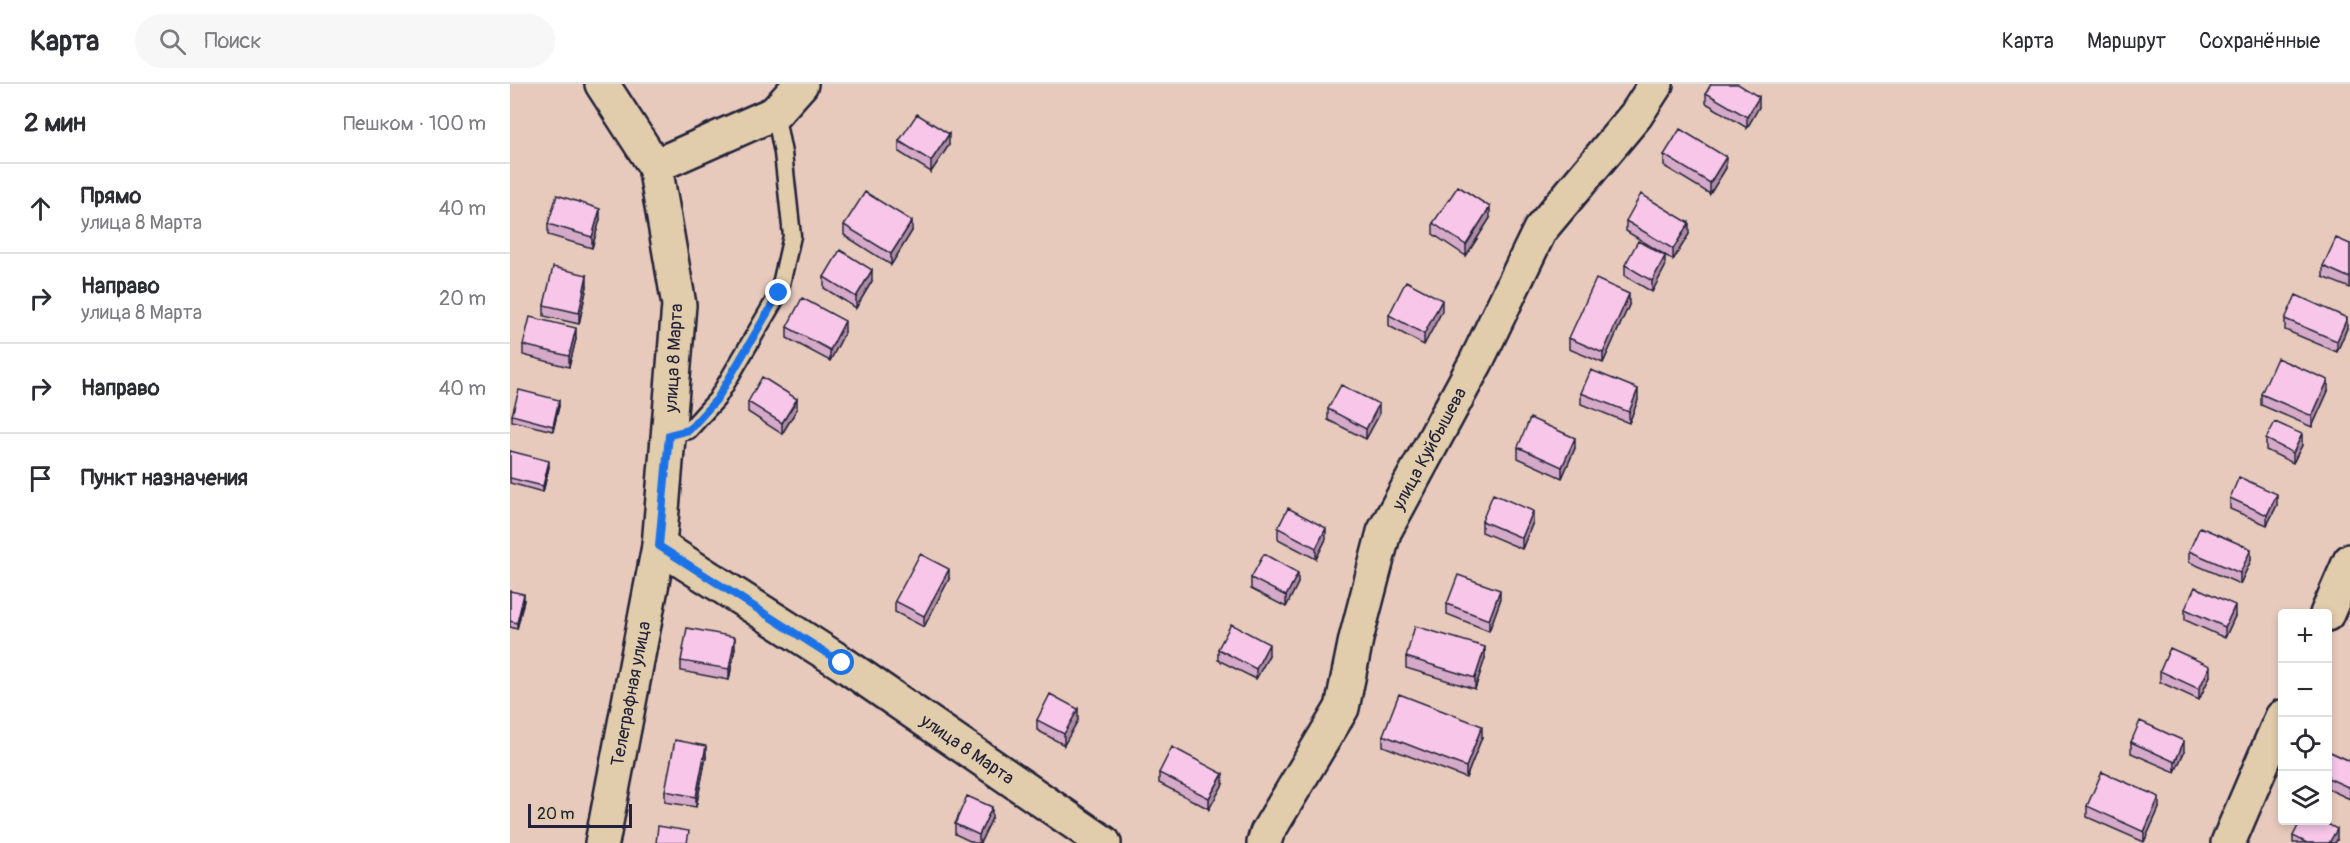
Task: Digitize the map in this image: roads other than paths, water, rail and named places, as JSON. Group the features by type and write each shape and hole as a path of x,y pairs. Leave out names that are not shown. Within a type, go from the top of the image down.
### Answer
{"street":[{"name":"улица 8 Марта","path":"602,84 655,166 679,305 659,546 842,663 1104,843"},
{"path":"655,166 775,113 801,84"},
{"name":"улица Куйбышева","path":"1264,843 1267,833 1342,708 1356,639 1384,532 1476,362 1540,230 1636,115 1656,84"},
{"name":"Телеграфная улица","path":"602,843 659,546"},
{"path":"2329,609 2350,561"},
{"path":"2228,843 2278,728"}],"lane":[{"path":"669,435 689,430 717,399 779,293 792,236 783,153 775,113"}]}
